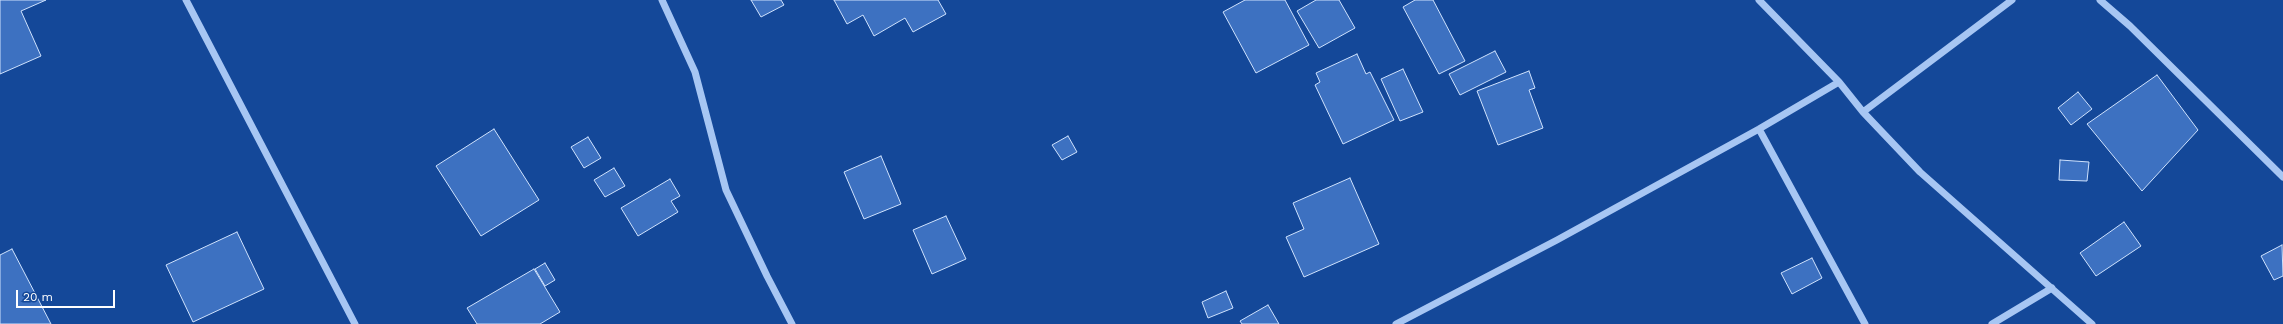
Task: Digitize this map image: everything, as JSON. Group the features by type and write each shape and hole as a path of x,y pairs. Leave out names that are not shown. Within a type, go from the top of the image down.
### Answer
{"street":[{"path":"186,0 355,324"},
{"path":"662,0 695,72 726,190 767,276 792,324"},
{"path":"1759,0 1839,82 1863,112 1920,172 2092,324"},
{"path":"1863,112 2012,0"},
{"path":"2100,0 2130,26 2283,177"},
{"path":"1396,324 1557,240 1759,129 1839,82"},
{"path":"1759,129 1865,324"},
{"path":"1992,324 2052,288"}],"building":[{"path":"0,0 46,0 21,11 41,56 0,74"},
{"path":"751,0 781,0 784,5 761,17"},
{"path":"834,0 938,0 946,14 913,32 905,18 874,36 863,15 847,24"},
{"path":"1245,0 1285,0 1309,45 1256,73 1223,12"},
{"path":"1316,0 1339,0 1355,28 1319,48 1297,11"},
{"path":"1415,0 1433,0 1465,61 1439,74 1403,7"},
{"path":"1495,51 1506,72 1460,95 1449,74"},
{"path":"1357,54 1366,74 1370,72 1394,120 1343,144 1315,85 1320,82 1316,73"},
{"path":"1403,69 1423,112 1400,121 1381,79"},
{"path":"1529,71 1535,88 1529,90 1543,128 1498,145 1477,91"},
{"path":"2157,75 2198,130 2142,191 2087,124"},
{"path":"2078,92 2092,109 2071,125 2058,108"},
{"path":"494,129 539,200 481,236 436,166"},
{"path":"1068,136 1077,152 1062,160 1052,145"},
{"path":"588,137 601,158 584,168 571,147"},
{"path":"881,156 901,204 864,219 844,172"},
{"path":"2060,160 2089,162 2087,181 2059,180"},
{"path":"614,168 625,186 605,197 594,180"},
{"path":"1350,178 1379,244 1304,277 1286,237 1304,229 1293,203"},
{"path":"670,179 680,196 671,201 678,212 638,236 621,208"},
{"path":"946,216 966,259 932,274 913,230"},
{"path":"2124,222 2141,246 2096,276 2080,253"},
{"path":"237,232 264,289 193,322 166,265"},
{"path":"2282,245 2283,276 2274,280 2261,256"},
{"path":"12,249 51,324 0,324 0,255"},
{"path":"1812,258 1822,278 1792,294 1781,273"},
{"path":"545,263 555,280 545,286 535,269"},
{"path":"534,269 560,312 540,324 477,324 467,308"},
{"path":"1226,291 1233,308 1208,318 1202,302"},
{"path":"1268,305 1279,324 1242,324 1240,321"}]}
